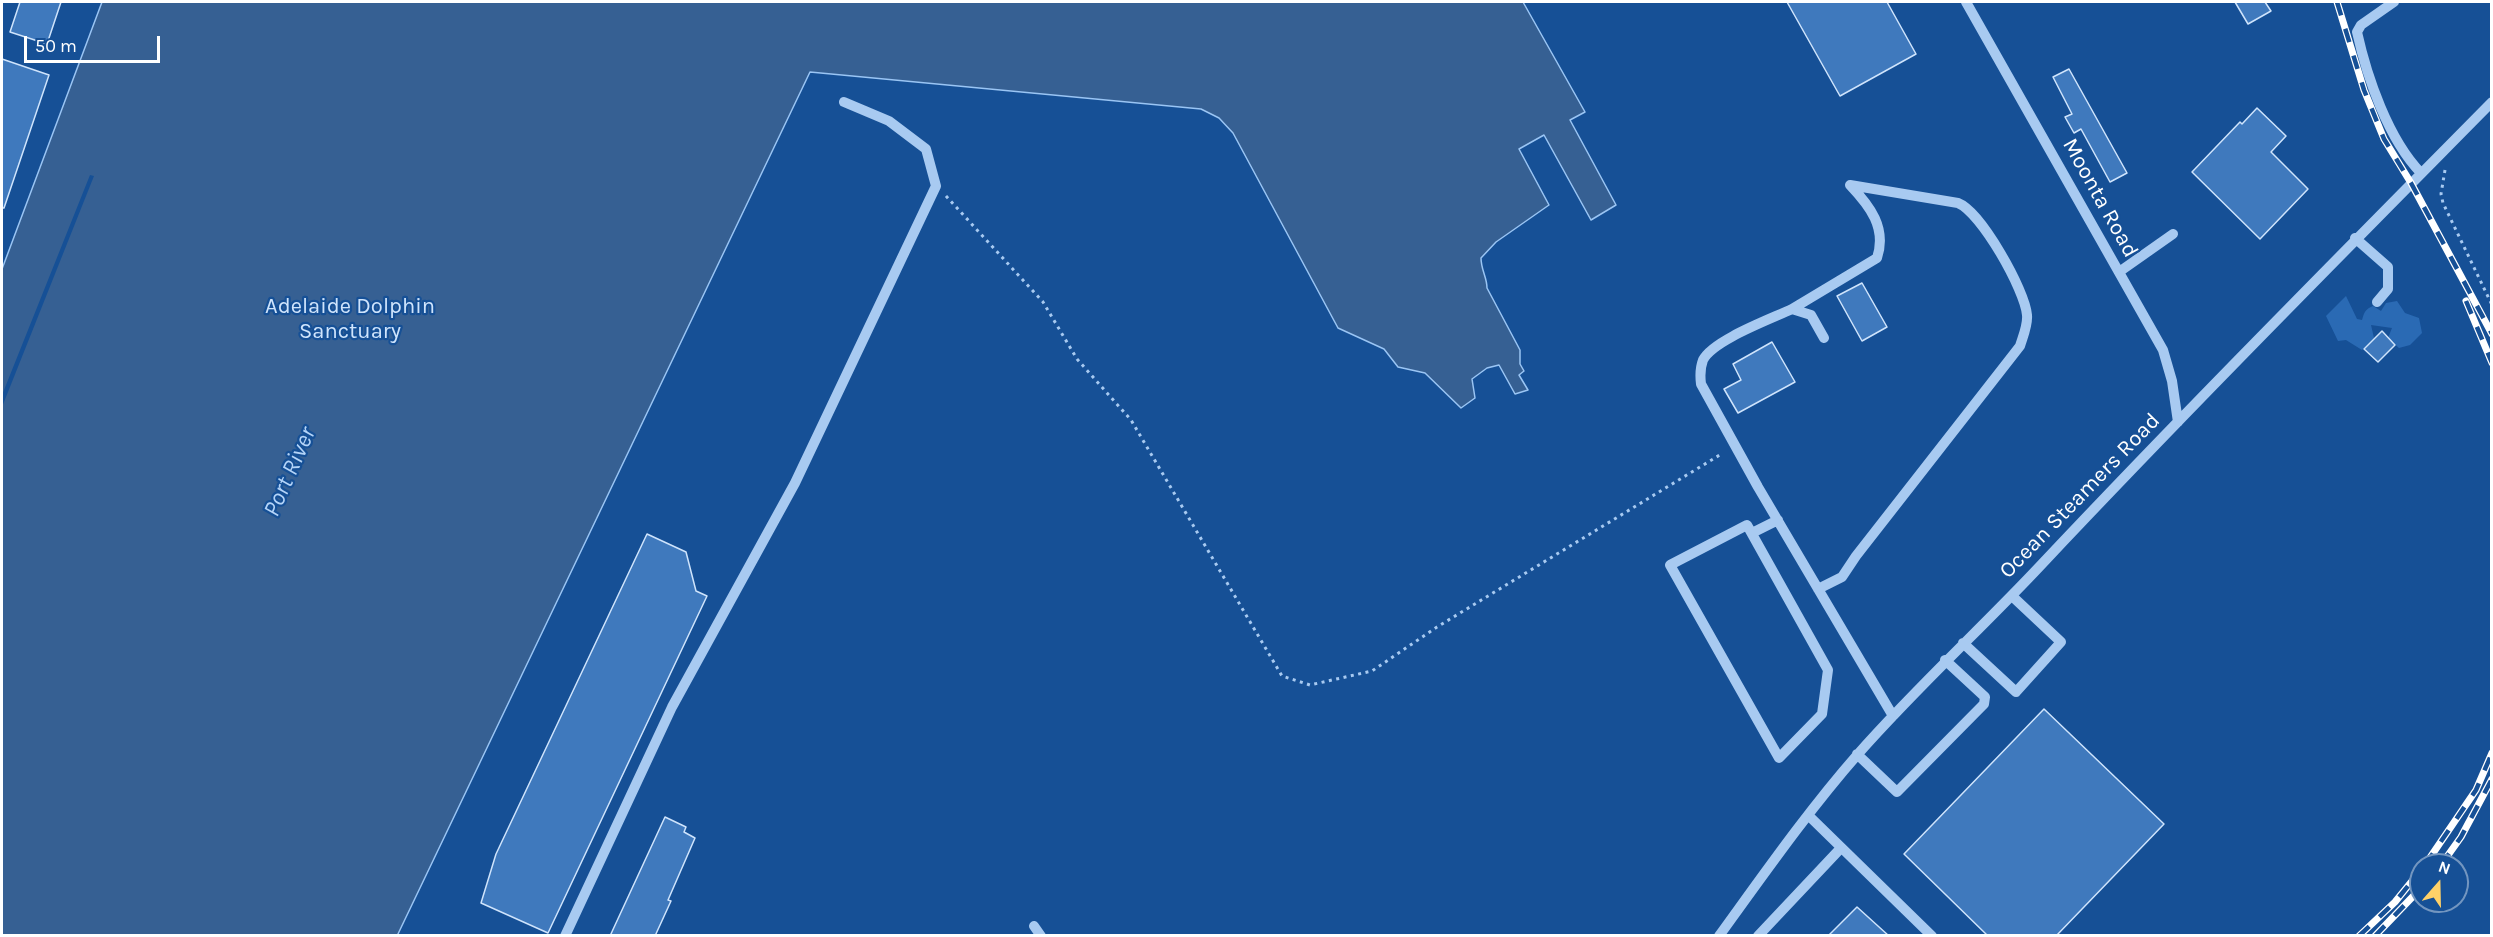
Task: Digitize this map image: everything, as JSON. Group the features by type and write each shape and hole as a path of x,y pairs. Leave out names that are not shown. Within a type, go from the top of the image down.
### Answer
{"street":[{"name":"Moonta Road","path":"1966,2 2163,350 2172,381 2178,422"},
{"path":"2394,2 2361,25 2357,32 2386,117 2400,148 2421,173"},
{"path":"566,936 672,707 795,483 936,186 926,149 889,121 844,102"},
{"name":"Ocean Steamers Road","path":"1719,936 1808,815 1857,754 1946,660 2012,596 2355,238 2492,102"},
{"path":"1818,589 1842,577 2020,346 2027,318 2025,305 1982,224 1968,207 1958,203 1850,185 1863,199 1878,225 1881,244 1877,258 1792,309 1714,347 1704,359 1700,371 1701,384 1734,446 1778,520 1818,589 1893,716"},
{"path":"2119,272 2173,234"},
{"path":"2355,238 2388,267 2388,289 2377,302"},
{"path":"1792,309 1811,315 1824,338"},
{"path":"1752,533 1778,520"},
{"path":"1747,525 1752,533 1828,670 1822,714 1779,758 1670,565 1747,525"},
{"path":"1963,643 2016,692 2061,642 2012,596"},
{"path":"1857,754 1897,792 1984,704 1985,697 1946,660"},
{"path":"1808,815 1840,849 1932,936"},
{"path":"1758,936 1840,849"},
{"path":"1034,926 1041,936"}],"path":[{"path":"2450,144 2441,194 2443,203 2492,306"},
{"path":"936,186 1043,302 1077,359 1131,420 1282,676 1310,685 1372,671 1437,627 1734,446"}],"shaded area":[{"path":"2346,296 2357,319 2362,320 2370,307 2373,306 2381,311 2386,303 2397,301 2405,313 2419,318 2422,333 2410,345 2399,348 2388,338 2392,328 2371,325 2374,338 2362,350 2346,340 2338,341 2326,316"}],"water":[{"name":"Port River","path":"102,2 1523,2 1585,112 1570,120 1616,205 1591,220 1544,135 1519,149 1549,205 1496,242 1481,258 1487,288 1520,350 1520,364 1524,371 1519,375 1528,390 1515,394 1499,365 1487,368 1472,379 1475,398 1461,408 1425,373 1398,367 1384,349 1338,328 1233,133 1219,118 1201,109 810,72 397,936 2,935 2,269"}],"pier":[{"path":"90,175 94,176 2,407 2,395"}],"building":[{"path":"20,2 61,2 47,44 10,32"},
{"path":"1787,2 1887,2 1916,54 1840,96"},
{"path":"2235,2 2265,2 2271,11 2248,24"},
{"path":"2,59 49,75 4,208 2,208"},
{"path":"2069,69 2127,173 2110,182 2081,129 2074,133 2065,117 2072,114 2053,77"},
{"path":"2257,108 2286,136 2271,152 2308,189 2260,239 2192,172 2240,122 2242,124"},
{"path":"1862,283 1887,327 1862,341 1837,296"},
{"path":"2382,331 2395,345 2378,362 2364,349"},
{"path":"1772,342 1795,382 1738,413 1724,389 1741,380 1733,364"},
{"path":"647,534 686,552 696,591 707,596 548,933 481,903 496,854"},
{"path":"2044,709 2164,824 2056,936 1988,936 1904,854"},
{"path":"665,817 686,827 684,832 695,838 655,936 610,936"},
{"path":"1857,907 1889,936 1828,936"}],"railway":[{"path":"2337,2 2364,90 2384,139 2411,183 2492,334"},
{"path":"2466,301 2492,363"},
{"path":"2433,853 2476,790 2492,753"},
{"path":"2450,853 2461,837 2492,779"},
{"path":"2359,936 2395,902 2409,885"},
{"path":"2375,936 2409,901"}],"park label":[{"name":"Adelaide Dolphin Sanctuary","path":"350,320"}]}
